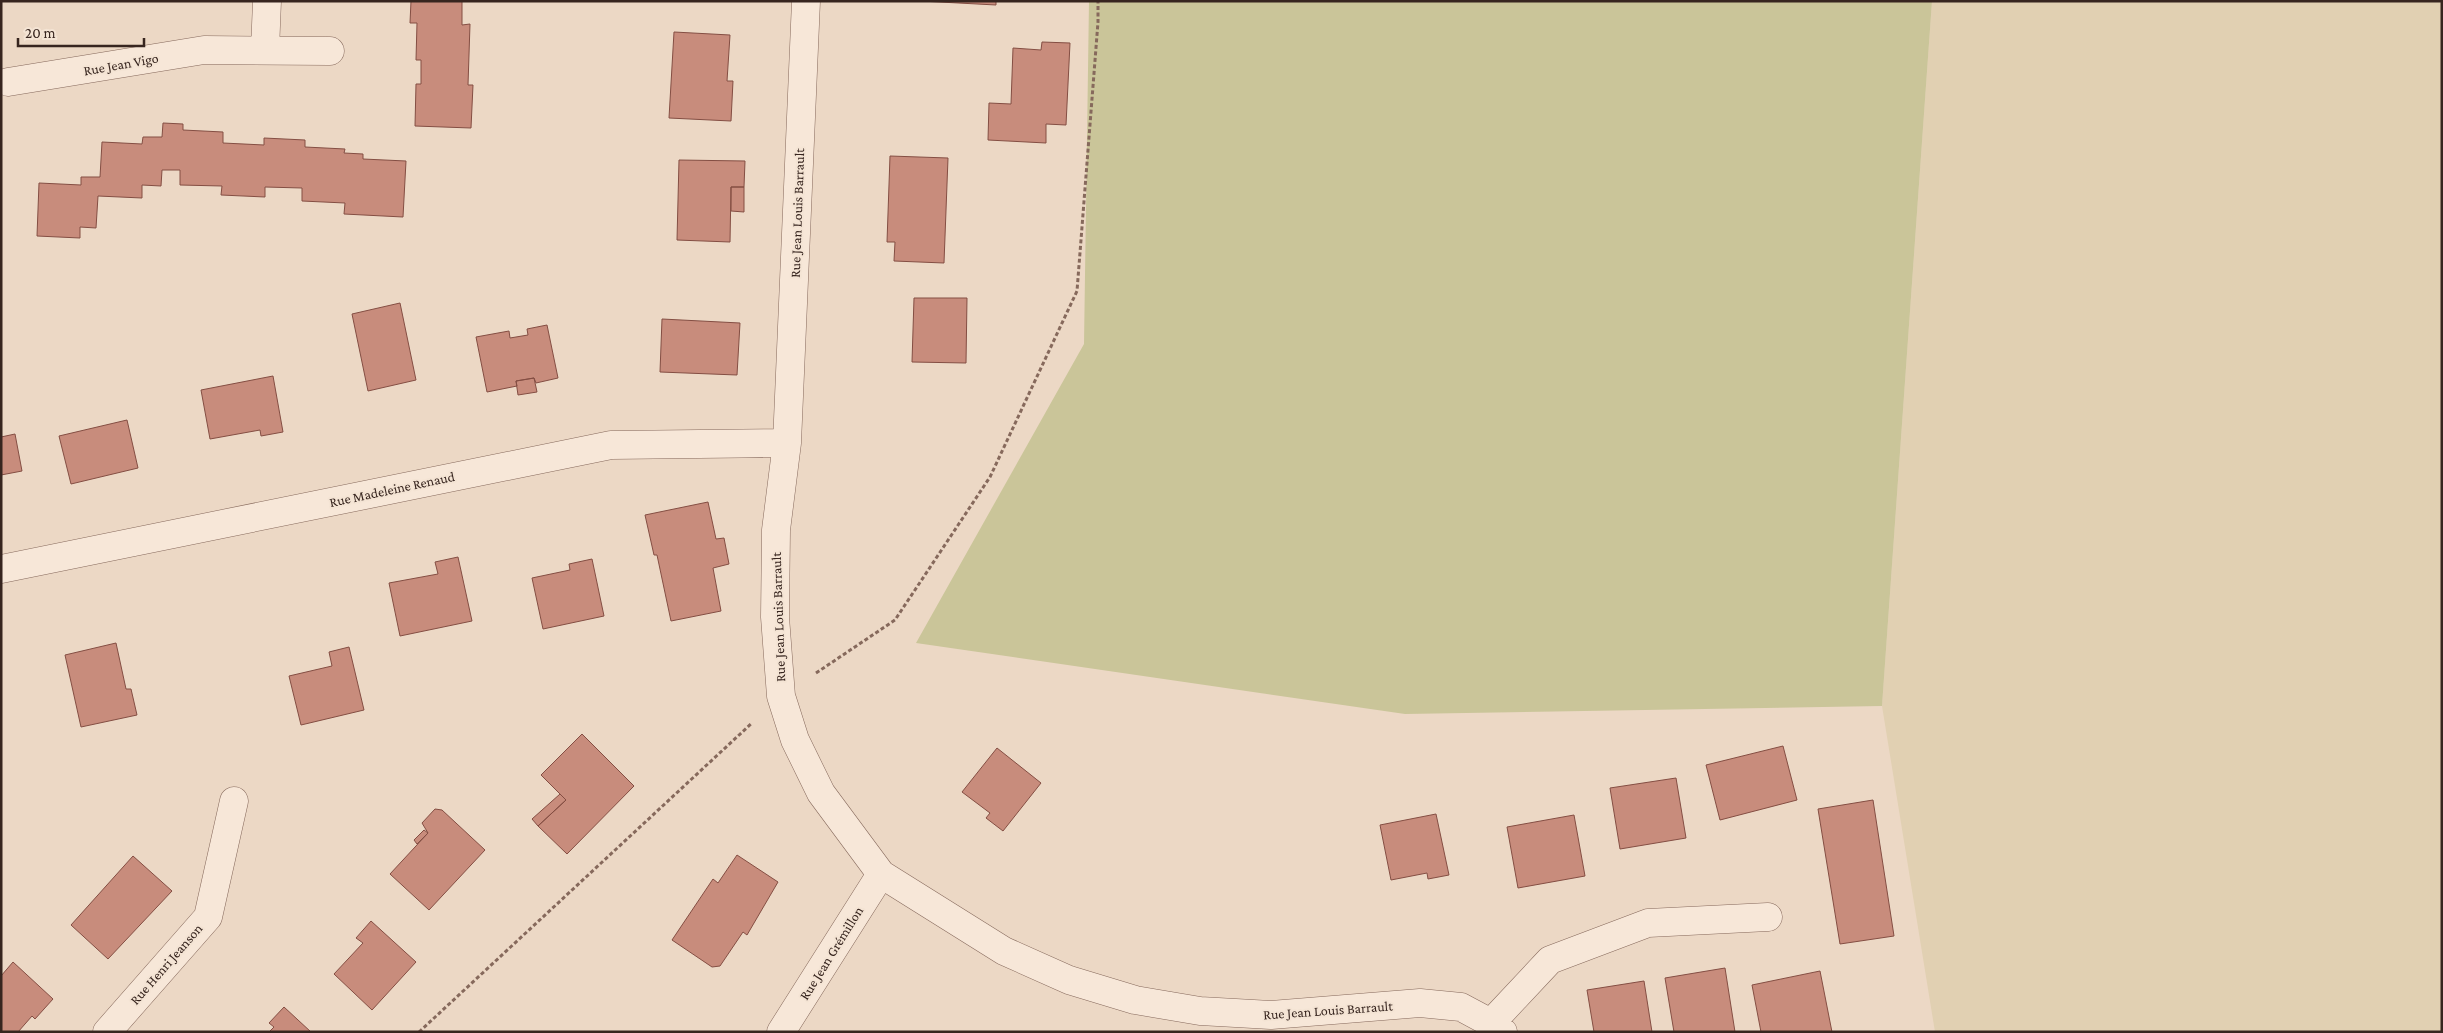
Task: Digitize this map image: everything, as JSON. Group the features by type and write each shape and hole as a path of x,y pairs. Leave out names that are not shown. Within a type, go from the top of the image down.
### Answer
{"street":[{"path":"265,50 267,1"},
{"name":"Rue Jean Louis Barrault","path":"806,1 787,443 776,530 775,617 781,696 795,740 821,793 881,874 1004,951 1069,980 1135,1000 1200,1011 1271,1015 1420,1003 1461,1007 1497,1027"},
{"name":"Rue Jean Vigo","path":"8,82 204,50 330,51"},
{"name":"Rue Madeleine Renaud","path":"1,569 611,445 787,443"},
{"name":"Rue Henri Jeanson","path":"106,1032 208,917 234,801"},
{"name":"Rue Jean Grémillon","path":"781,1032 881,874"},
{"path":"1497,1027 1550,960 1648,922 1768,916"}],"path":[{"path":"419,1032 781,696 894,620 990,477 1077,291 1098,22 1098,1"}],"shaded area":[{"path":"1089,1 1932,1 1882,706 1405,714 916,643 1084,344"},
{"path":"1932,1 2442,1 2442,1032 1935,1032 1882,706"}],"building":[{"path":"411,1 462,1 462,25 470,24 468,85 473,85 471,128 415,126 416,84 421,84 421,60 416,60 417,23 410,23"},
{"path":"921,1 996,1 996,5"},
{"path":"674,32 730,35 727,81 733,81 731,121 669,118"},
{"path":"1042,42 1070,43 1066,125 1046,124 1046,143 988,140 989,103 1011,104 1013,48 1041,50"},
{"path":"163,123 183,124 183,130 223,132 223,143 264,145 264,138 305,140 305,147 345,149 344,153 363,154 363,159 406,161 403,217 344,214 345,203 302,201 302,188 265,187 265,197 221,195 222,186 180,185 180,170 162,170 161,186 142,185 142,198 98,196 96,228 80,227 80,238 37,236 39,183 81,185 81,177 100,177 102,142 142,144 143,137 162,137"},
{"path":"890,156 948,158 944,263 894,261 895,242 887,242"},
{"path":"679,160 745,161 744,187 731,187 730,242 677,240"},
{"path":"731,187 744,187 744,212 731,211"},
{"path":"914,298 967,298 966,363 912,362"},
{"path":"400,303 416,380 368,391 352,314"},
{"path":"662,319 740,323 737,375 660,372"},
{"path":"547,325 558,378 536,383 534,378 516,381 517,386 487,392 476,337 509,331 510,338 528,335 527,329"},
{"path":"273,376 283,432 261,436 260,430 210,439 201,390"},
{"path":"534,378 537,392 518,395 516,381"},
{"path":"127,420 138,468 71,484 59,436"},
{"path":"15,434 22,471 1,475 1,437"},
{"path":"708,502 716,539 724,538 729,564 713,568 721,611 671,621 657,555 654,555 645,515"},
{"path":"458,557 472,621 400,636 389,583 438,574 435,562"},
{"path":"592,559 604,616 543,629 532,578 570,570 569,564"},
{"path":"116,643 126,689 131,689 137,715 81,727 65,655"},
{"path":"349,647 364,710 301,725 289,676 332,666 329,652"},
{"path":"582,734 634,786 567,854 538,826 566,800 541,775"},
{"path":"1783,746 1797,800 1720,820 1706,765"},
{"path":"997,748 1041,783 1003,831 986,818 990,813 962,792"},
{"path":"1676,778 1686,838 1620,849 1610,788"},
{"path":"560,794 566,800 538,826 532,819"},
{"path":"1873,800 1894,936 1840,944 1818,809"},
{"path":"435,809 442,810 485,850 429,910 390,874 428,833 422,823"},
{"path":"1436,814 1449,875 1428,879 1427,873 1391,880 1380,825"},
{"path":"1574,815 1585,876 1518,888 1507,827"},
{"path":"424,830 428,833 417,844 414,840"},
{"path":"737,855 778,882 747,935 743,932 720,966 712,967 672,940 713,879 718,883"},
{"path":"133,856 172,891 108,959 71,925"},
{"path":"371,921 416,962 372,1010 334,974 363,943 356,938"},
{"path":"13,962 53,999 35,1019 32,1016 18,1032 1,1032 1,976"},
{"path":"1725,968 1735,1032 1674,1032 1665,978"},
{"path":"1820,971 1832,1032 1761,1032 1752,985"},
{"path":"1644,981 1652,1032 1594,1032 1587,990"},
{"path":"284,1007 311,1032 269,1032 274,1027 269,1023"}]}
